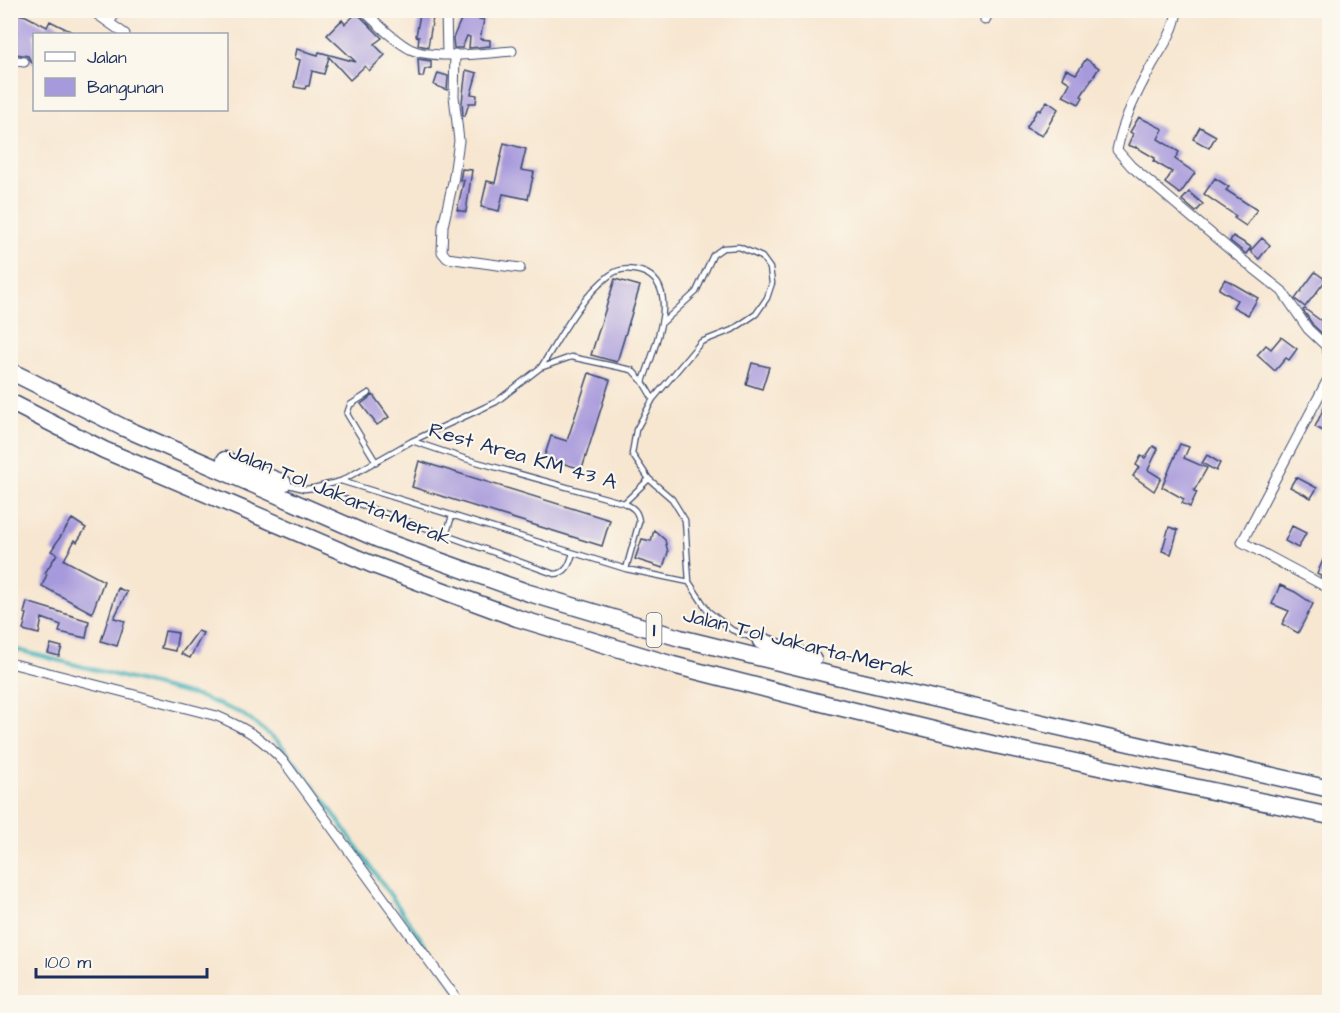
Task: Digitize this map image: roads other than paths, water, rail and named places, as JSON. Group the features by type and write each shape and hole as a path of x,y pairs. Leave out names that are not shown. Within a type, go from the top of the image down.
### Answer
{"highway":[{"name":"Jalan Tol Jakarta–Merak","path":"10,371 50,393 123,427 378,539 529,592 680,638 1004,716 1329,789"},
{"path":"50,393 136,423 283,483"},
{"name":"1","path":"10,402 114,455 371,564 517,618 673,665 830,705 1000,746 1329,816"},
{"path":"761,641 802,657 1004,716"}],"street":[{"path":"91,10 124,33"},
{"path":"109,22 118,10"},
{"path":"363,10 412,50 451,55 512,51"},
{"path":"446,10 459,141 443,226 442,252 447,258 520,268"},
{"path":"1177,10 1176,19 1163,48 1153,63 1121,129 1117,150 1131,166 1282,291 1308,329 1325,345 1329,357"},
{"path":"10,60 24,62"},
{"path":"1329,371 1328,379 1242,542 1329,589"},
{"path":"10,663 218,716 248,729 285,763 459,1002"}],"lane":[{"path":"643,382 652,399 701,342 732,330 756,314 767,298 772,283 770,268 762,257 739,247 723,248 713,255 696,291 661,324"},
{"name":"Rest Area KM 43 A","path":"540,368 586,298 610,274 621,269 640,272 656,279 664,301 661,324 643,382"},
{"name":"Rest Area KM 43 A","path":"283,483 304,489 341,481 412,441 496,402 540,368 570,357 632,370 643,382"},
{"path":"369,393 350,405 347,414 376,462"},
{"name":"Rest Area KM 43 A","path":"652,399 648,412 636,430 632,454 649,479 672,499 685,520 689,582 708,612 732,630 761,641"},
{"name":"Rest Area KM 43 A","path":"412,441 466,459 624,503 637,511 639,522 626,569"},
{"name":"Rest Area KM 43 A","path":"624,503 649,479"},
{"path":"341,481 626,569 689,582"},
{"name":"Rest Area KM 43 A","path":"314,488 554,574 561,573 569,566 573,553"},
{"path":"446,535 452,516"}],"waterway":[{"path":"10,648 200,697 241,713 279,742 324,800 465,1002"}]}
